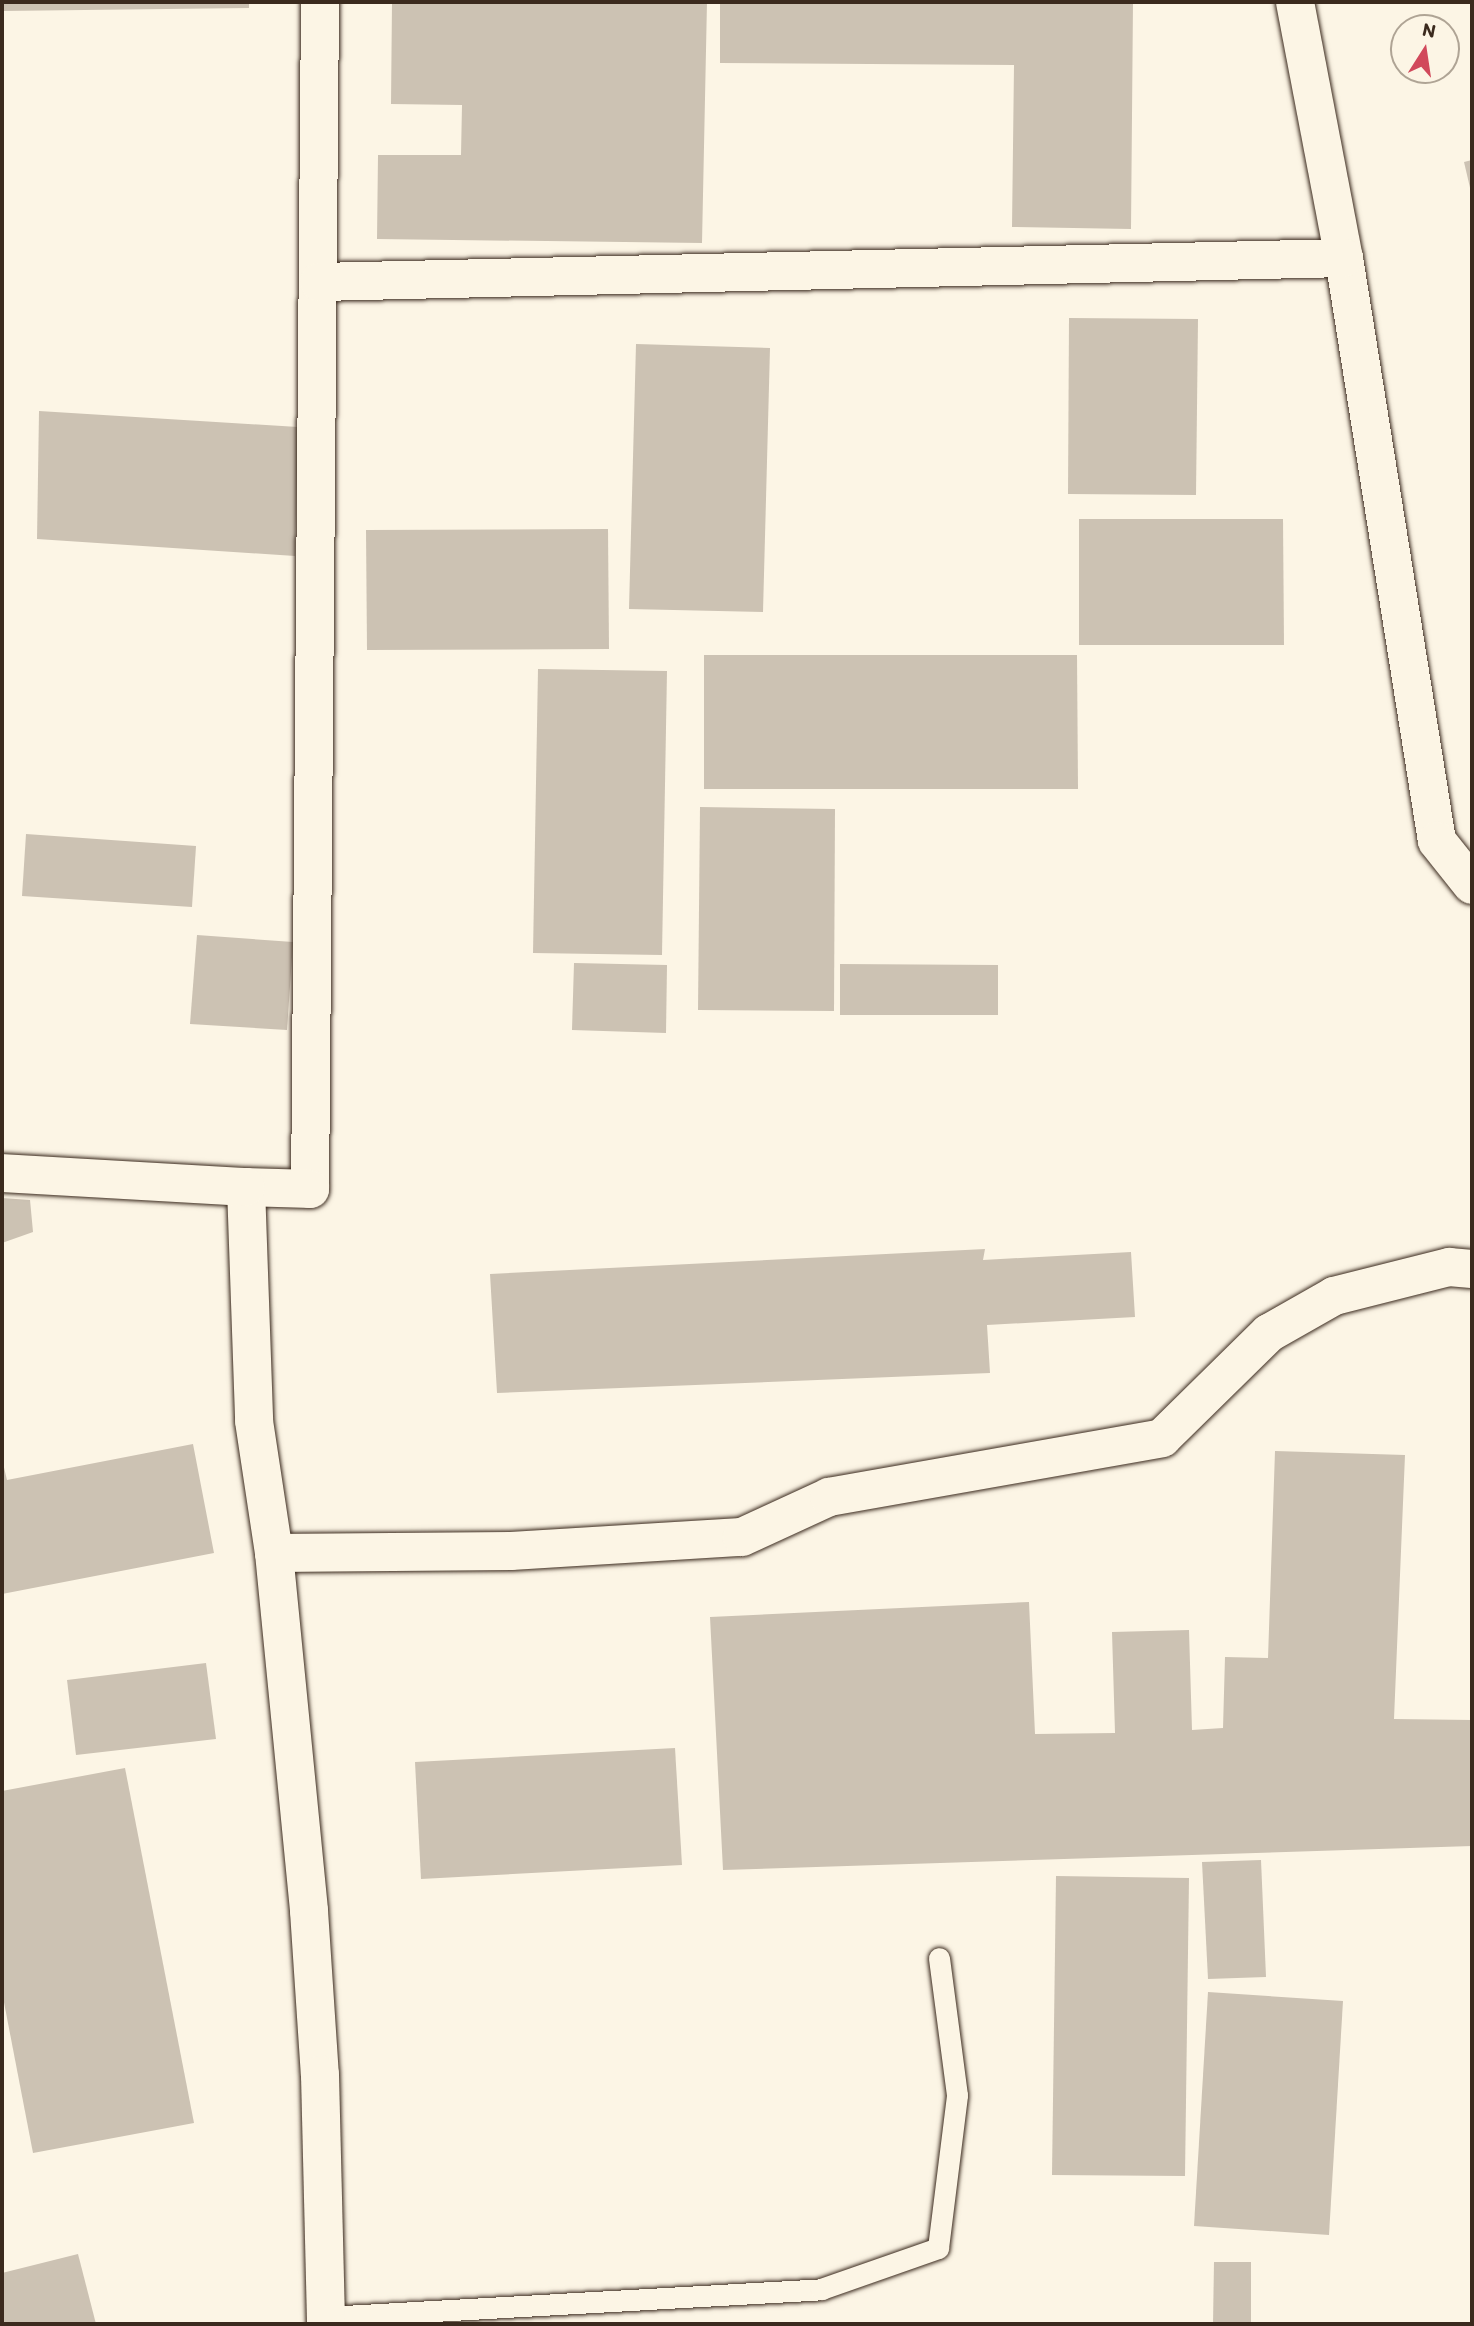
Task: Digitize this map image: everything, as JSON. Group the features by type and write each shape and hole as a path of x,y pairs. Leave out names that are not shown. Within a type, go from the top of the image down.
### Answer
{"street":[{"path":"2,1173 310,1189 320,2"},
{"path":"1295,2 1344,258 1437,841 1472,885"},
{"path":"319,282 1344,258"},
{"path":"246,1187 254,1421 274,1553 309,1911 320,2075 326,2320"},
{"path":"274,1553 511,1551 742,1537 829,1497 1162,1438 1269,1333 1334,1296 1449,1267 1472,1269"}],"lane":[{"path":"326,2320 821,2289 938,2248 957,2095 939,1958"}],"building":[{"path":"2,2 249,2 249,8 2,11"},
{"path":"392,2 707,2 702,243 377,239 378,155 461,155 462,105 391,104"},
{"path":"720,2 1133,2 1131,229 1012,227 1014,65 720,63"},
{"path":"1472,160 1472,191 1471,192 1464,162"},
{"path":"1069,318 1198,319 1196,495 1068,494"},
{"path":"636,344 770,348 763,612 629,609"},
{"path":"39,411 298,427 295,556 37,539"},
{"path":"1079,519 1283,519 1284,645 1079,645"},
{"path":"608,529 609,649 367,650 366,530"},
{"path":"704,655 1077,655 1078,789 704,789"},
{"path":"538,669 667,671 662,955 533,953"},
{"path":"700,807 835,809 834,1011 698,1010"},
{"path":"26,834 196,846 192,907 22,896"},
{"path":"197,935 293,942 287,1030 190,1024"},
{"path":"574,963 667,965 666,1033 572,1030"},
{"path":"840,964 998,965 998,1015 840,1015"},
{"path":"2,1198 30,1200 33,1232 2,1243"},
{"path":"985,1249 983,1260 1131,1252 1135,1317 987,1325 990,1373 497,1393 490,1274"},
{"path":"193,1444 214,1553 2,1594 2,1459 7,1480"},
{"path":"1275,1451 1405,1455 1394,1719 1472,1720 1472,1846 723,1870 710,1617 1029,1602 1035,1734 1115,1733 1112,1632 1189,1630 1192,1730 1223,1728 1225,1657 1268,1658"},
{"path":"206,1663 216,1739 76,1755 67,1680"},
{"path":"675,1748 682,1865 421,1879 415,1762"},
{"path":"125,1768 194,2123 33,2153 2,1992 2,1791"},
{"path":"1261,1860 1266,1977 1208,1979 1202,1862"},
{"path":"1056,1876 1189,1878 1185,2176 1052,2175"},
{"path":"1208,1992 1343,2001 1329,2235 1194,2226"},
{"path":"78,2254 96,2324 2,2324 2,2273"},
{"path":"1214,2262 1251,2262 1251,2324 1213,2324"}]}
